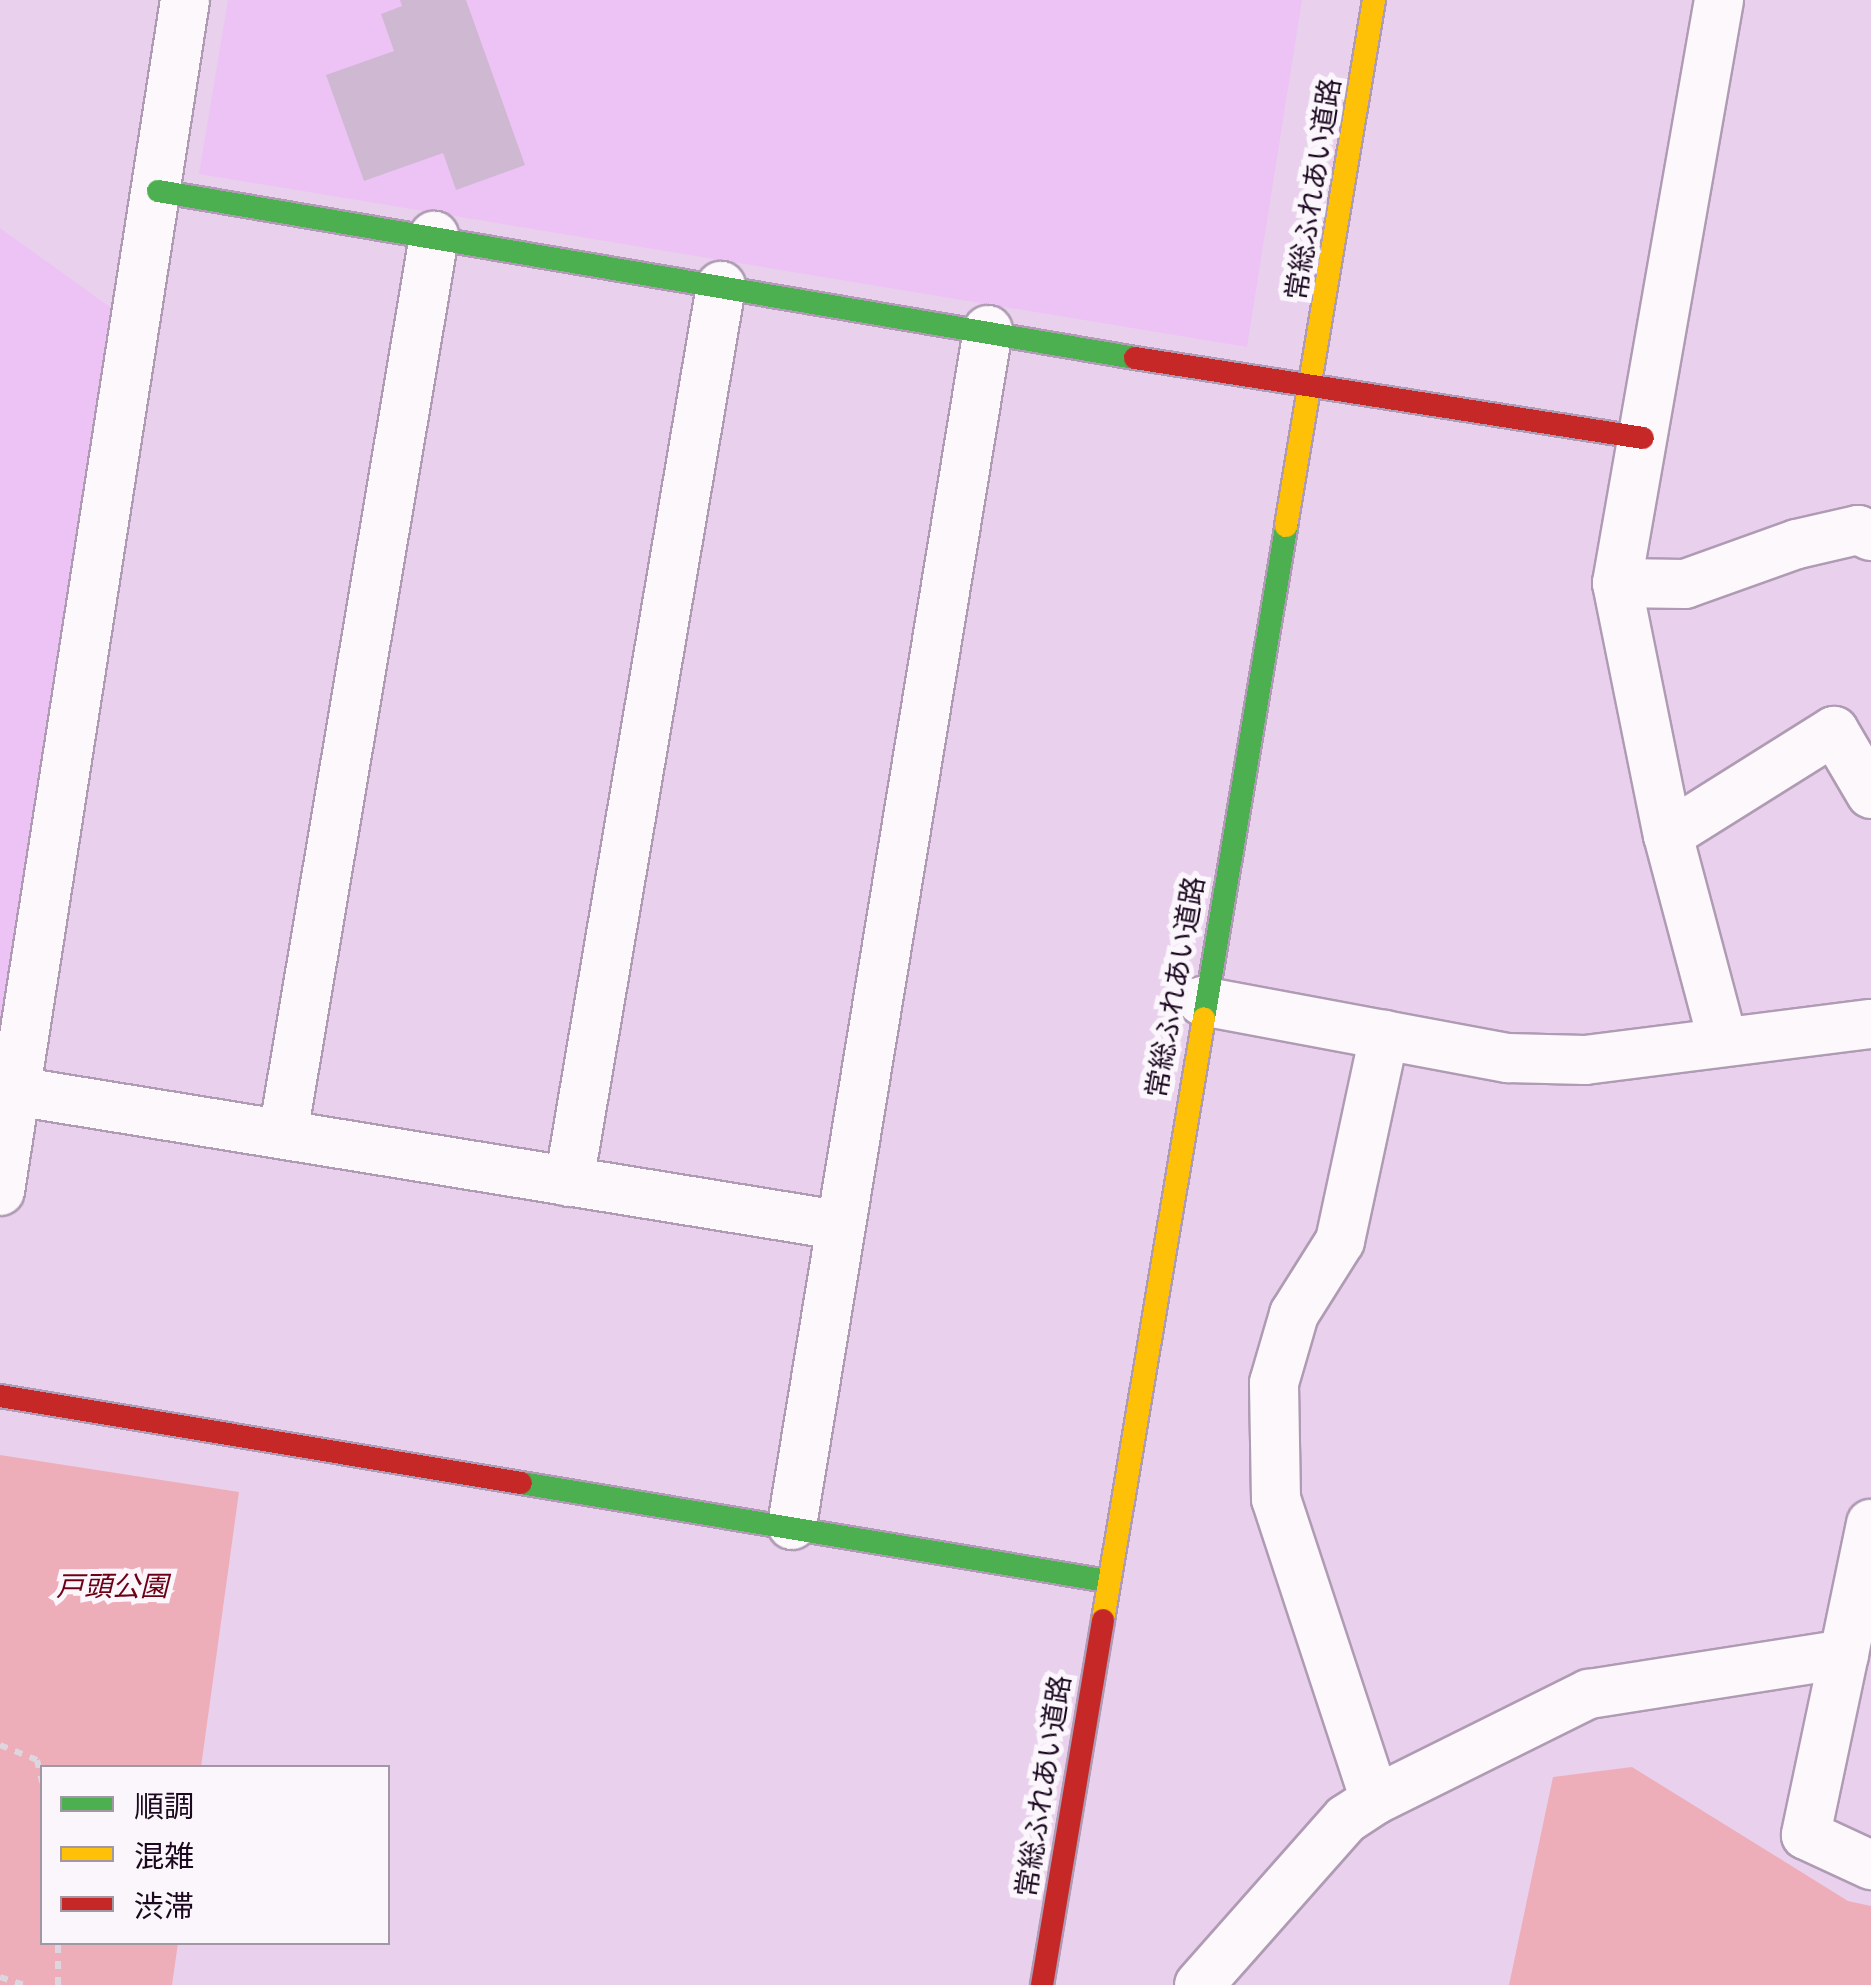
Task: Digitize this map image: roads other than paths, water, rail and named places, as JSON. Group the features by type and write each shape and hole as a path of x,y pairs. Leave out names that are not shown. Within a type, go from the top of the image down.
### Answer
{"street":[{"path":"0,1191 185,0"},
{"name":"常総ふれあい道路","path":"1042,1985 1202,1000 1311,388 1374,0"},
{"path":"1719,0 1618,583 1668,836 1723,1041"},
{"path":"158,191 1311,388 1643,438"},
{"path":"283,1134 434,236"},
{"path":"569,1182 721,286"},
{"path":"792,1526 838,1224 988,330"},
{"path":"1618,583 1685,584 1797,544 1858,530 1871,536"},
{"path":"1668,836 1834,731 1871,794"},
{"path":"1202,1000 1508,1058 1585,1060 1871,1024"},
{"path":"1375,1800 1276,1498 1274,1383 1294,1314 1340,1240 1384,1035"},
{"path":"14,1091 838,1224"},
{"path":"0,1396 1107,1581"},
{"path":"1868,1551 1806,1835 1871,1865"},
{"path":"1199,1985 1346,1818 1375,1800 1589,1694 1844,1654"}],"park label":[{"name":"戸頭公園","path":"112,1586"}]}
